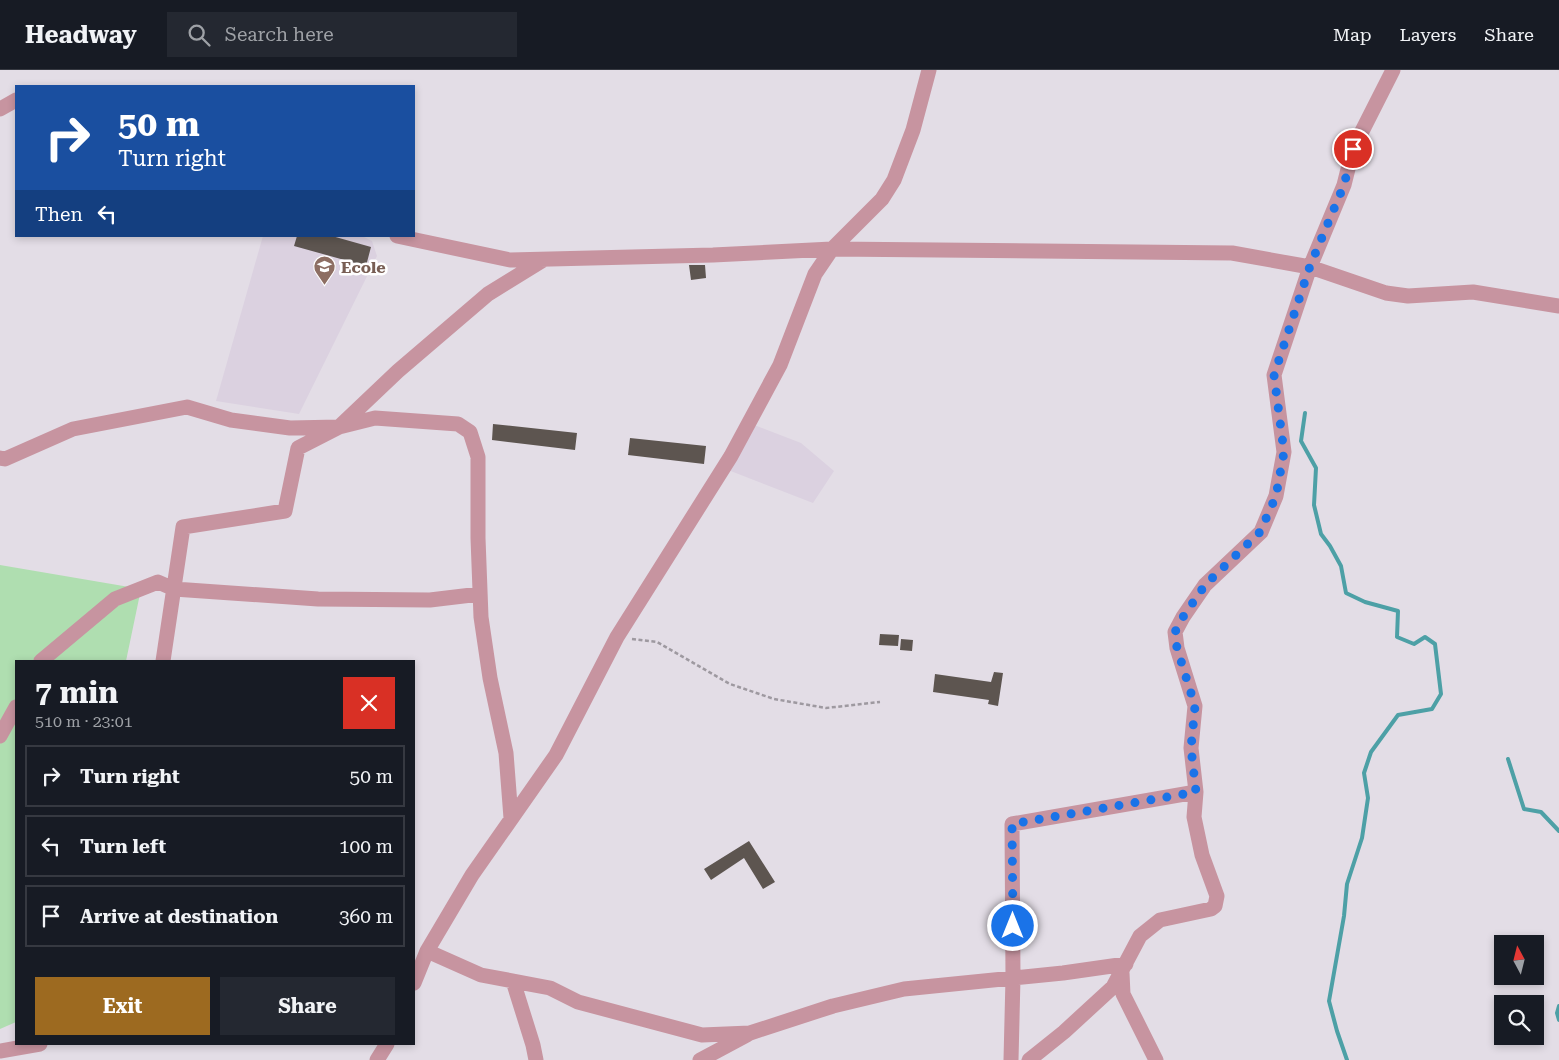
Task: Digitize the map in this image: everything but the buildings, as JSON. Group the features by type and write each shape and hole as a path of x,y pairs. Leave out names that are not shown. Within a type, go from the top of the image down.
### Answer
{"street":[{"path":"415,981 427,951 472,875 556,755 617,637 731,456 780,365 815,274 832,249 882,199 894,180 914,130 929,70"},
{"path":"1029,1060 1084,1015 1113,988 1140,936 1160,920 1210,910 1215,906 1217,896 1202,855 1194,817 1196,792 1191,748 1195,706 1177,648 1175,632 1205,585 1260,532 1276,496 1284,452 1274,375 1310,266 1344,185 1353,149 1393,70"},
{"path":"0,109 15,101"},
{"path":"402,237 510,260 713,255 832,249 1232,253 1310,266 1386,293 1408,296 1472,292 1559,306"},
{"path":"163,660 183,527 285,511 298,448 339,427 398,371 488,294 545,260"},
{"path":"0,458 5,459 74,429 187,407 231,420 290,428 339,427 375,418 458,424 470,432 478,457 481,618 490,678 506,753 511,818"},
{"path":"42,660 115,599 158,582 174,589 318,599 430,600 480,594"},
{"path":"0,736 15,709"},
{"path":"1011,1060 1013,978 1012,824 1196,792"},
{"path":"427,951 482,975 550,988 578,1002 702,1034 750,1033"},
{"path":"700,1060 750,1033 834,1006 904,989 1063,973 1124,969"},
{"path":"1124,969 1123,994 1156,1060"},
{"path":"513,981 536,1060"},
{"path":"0,1051 34,1045"},
{"path":"377,1060 386,1045"}],"path":[{"path":"617,637 657,642 730,684 774,700 826,708 880,702"}],"shaded area":[{"path":"263,237 364,237 372,241 377,256 299,414 216,401"},
{"path":"749,423 801,443 834,471 813,503 723,468"}],"green space":[{"path":"0,565 141,589 126,660 15,660 15,1022 0,1029"}],"waterway":[{"path":"1305,413 1301,441 1316,468 1314,505 1321,534 1341,566 1346,593 1365,602 1398,611 1397,637 1414,644 1425,637 1435,644 1441,694 1432,709 1398,715 1371,752 1364,773 1368,798 1362,838 1347,884 1344,916 1329,1001 1347,1060"},
{"path":"1508,759 1524,809 1541,812 1559,831"},
{"path":"1559,1006 1557,1013 1559,1020"}],"place":[{"name":"Ecole","path":"325,286"}],"route":[{"path":"1013,926 1012,824 1174,794 1196,792 1191,748 1195,706 1177,648 1175,632 1205,585 1260,532 1276,496 1284,452 1274,375 1310,266 1344,185 1353,149"}]}
